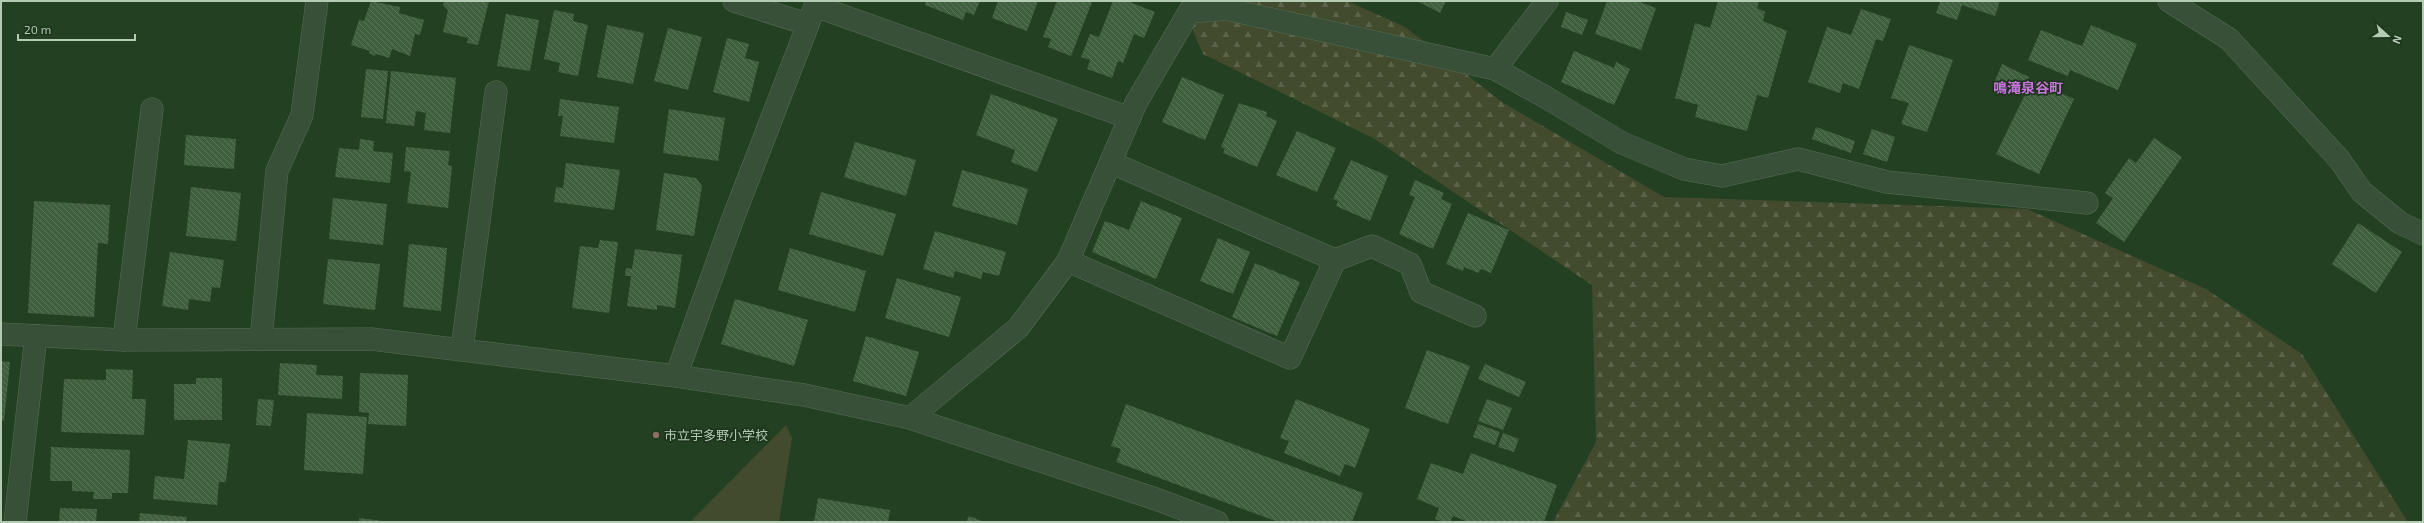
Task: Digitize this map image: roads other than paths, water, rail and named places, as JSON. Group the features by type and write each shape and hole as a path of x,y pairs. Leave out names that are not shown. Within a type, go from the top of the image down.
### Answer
{"street":[{"path":"260,339 277,171 302,115 317,1"},
{"path":"734,1 813,11 1133,111"},
{"path":"1495,69 1547,1"},
{"path":"2169,1 2229,39 2339,159 2362,192 2400,223 2423,234"},
{"path":"910,418 1018,328 1068,261 1112,163 1133,111 1189,12 1226,9 1495,69 1622,143 1684,169 1722,176 1798,159 1888,182 2087,203"},
{"path":"676,376 732,221 813,11"},
{"path":"462,349 496,92"},
{"path":"124,340 152,109"},
{"path":"1112,163 1335,260 1372,246 1410,264 1421,292 1475,316"},
{"path":"1068,261 1290,358 1335,260"},
{"path":"1,334 124,340 371,339 676,376 804,395 910,418 1156,499 1217,522"},
{"path":"15,522 36,336"}],"place":[{"name":"市立宇多野小学校","path":"656,435"}],"district":[{"name":"鳴滝泉谷町","path":"2028,87"}]}
